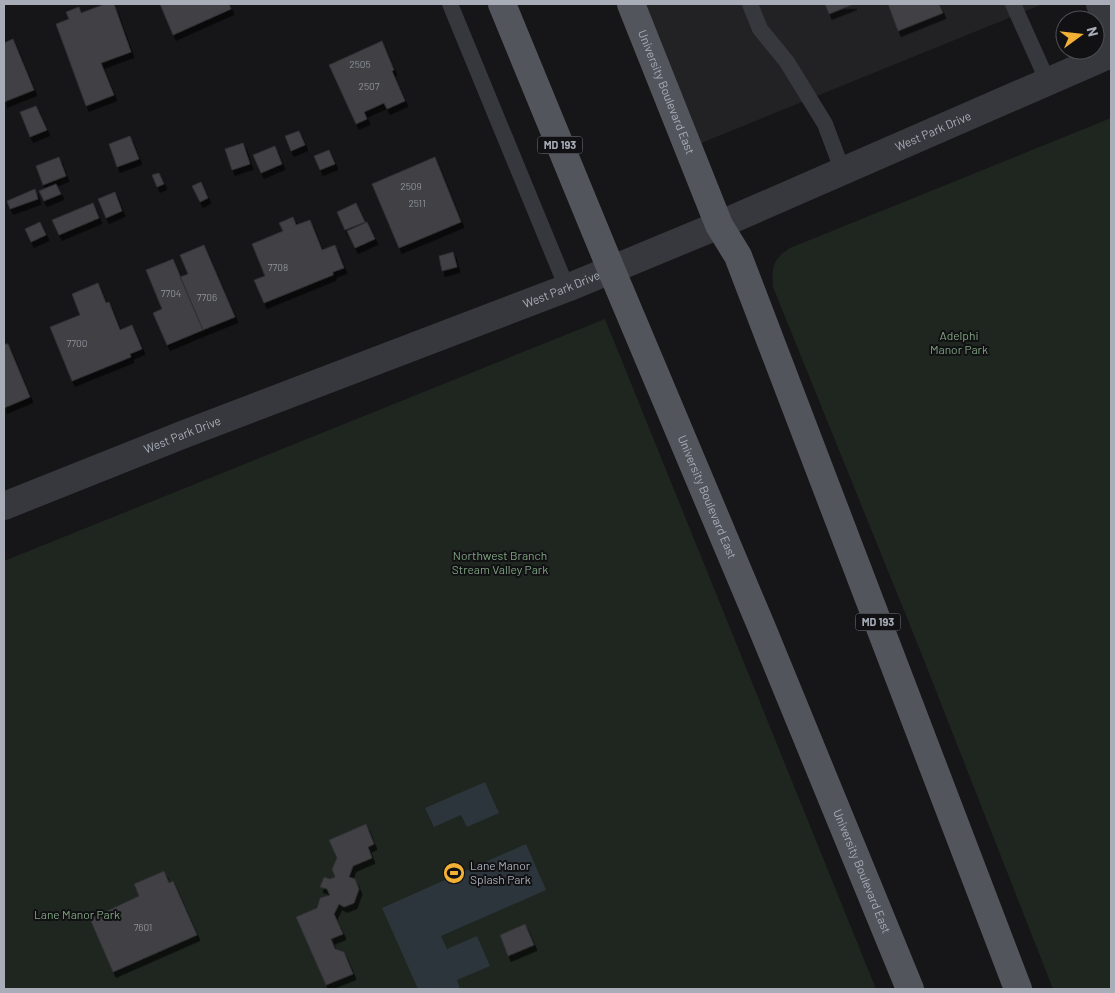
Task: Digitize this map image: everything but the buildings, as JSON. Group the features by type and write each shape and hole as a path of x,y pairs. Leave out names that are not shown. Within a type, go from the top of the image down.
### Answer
{"main road":[{"name":"University Boulevard East","path":"502,4 766,637 910,989"},
{"name":"University Boulevard East","path":"631,4 719,225 738,256 1018,988"}],"street":[{"path":"1100,4 1111,32"},
{"name":"West Park Drive","path":"4,506 182,435 567,288 843,172 1111,54"}],"lane":[{"path":"450,4 567,288"},
{"path":"750,4 760,29 787,62 825,124 843,172"},
{"path":"1013,4 1048,82"}],"shaded area":[{"path":"642,4 1043,4 699,144"},
{"path":"485,782 499,813 467,827 461,815 434,827 425,808"},
{"path":"526,844 546,890 441,936 447,949 477,936 490,966 457,980 460,989 418,989 382,908"}],"green space":[{"name":"Adelphi Manor Park","path":"1111,118 1111,989 1053,989 920,650 773,287 773,269 776,260 790,248"},
{"name":"Northwest Branch Stream Valley Park","path":"605,319 876,989 4,989 4,561"}],"place":[{"name":"Lane Manor Splash Park","path":"454,873"}],"park label":[{"name":"Lane Manor Park","path":"77,915"}]}
